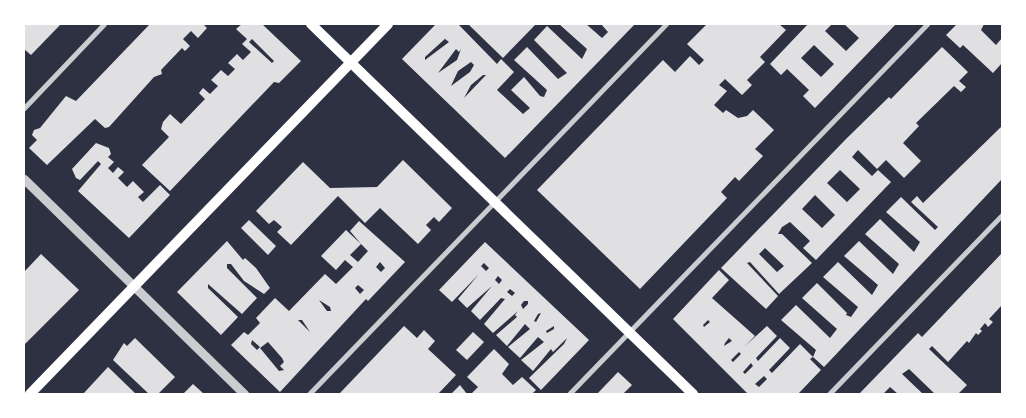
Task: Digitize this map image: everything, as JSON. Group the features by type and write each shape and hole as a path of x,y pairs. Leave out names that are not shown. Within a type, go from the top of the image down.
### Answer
{"main road":[{"path":"311,24 693,394"},
{"path":"30,394 388,24"}],"street":[{"path":"24,108 104,24"},
{"path":"309,394 666,24"},
{"path":"569,394 927,24"},
{"path":"24,179 244,394"},
{"path":"830,394 1002,215"}],"building":[{"path":"24,24 61,24 31,55 24,49"},
{"path":"150,24 203,24 207,28 198,38 191,31 183,39 190,46 185,51 182,48 161,70 162,74 154,77 109,127 105,128 95,119 47,165 29,148 37,140 32,135 34,130 40,128 66,96 76,101"},
{"path":"242,24 262,24 301,61 279,83 274,82 170,191 142,165 169,137 161,129 163,122 170,114 181,124 205,99 199,93 203,88 210,94 218,86 211,80 221,70 228,76 235,69 228,63 237,54 243,60 251,52 242,44 247,39 236,29","holes":["252,39 274,61 272,63 249,42"]},
{"path":"436,24 458,24 497,64 501,59 514,72 497,90 523,114 530,108 511,90 524,77 540,96 544,97 547,90 514,60 527,47 558,79 567,73 534,40 547,26 582,59 587,49 559,24 586,24 602,38 608,32 601,24 635,24 505,158 402,59","holes":["447,37 445,39 449,42 425,60 425,57","456,49 459,52 461,49 457,60 438,73","471,62 474,65 470,72 451,86 458,71","483,75 486,75 464,98 471,85"]},
{"path":"468,24 536,24 503,58"},
{"path":"707,24 779,24 786,30 760,57 765,62 747,80 752,85 742,95 725,79 719,85 727,91 714,105 723,113 726,110 738,118 747,116 753,110 774,130 755,149 763,156 739,181 735,177 721,192 727,198 640,289 537,190 663,60 675,72 690,56 699,65 704,60 687,44"},
{"path":"808,24 832,24 825,31 846,51 859,38 844,24 896,24 815,108 803,96 809,90 787,69 781,75 770,64","holes":["814,45 834,64 821,77 801,58"]},
{"path":"957,24 984,24 981,30 996,45 1002,38 1002,63 993,73 963,45 960,48 946,35"},
{"path":"942,47 968,72 959,81 966,87 961,92 954,86 916,123 919,126 903,143 921,161 904,178 886,160 877,169 858,150 852,157 872,176 878,170 891,182 816,260 803,248 810,241 790,222 782,227 778,234 782,234 812,263 779,294 750,262 747,263 778,296 766,309 721,268 846,139 889,97 891,99","holes":["840,170 860,189 847,202 827,183","815,195 835,215 822,228 802,209","765,248 784,266 777,272 759,254"]},
{"path":"1002,126 1002,179 824,367 813,357 816,350 781,320 796,305 830,338 837,329 802,298 817,283 847,313 846,315 851,317 858,307 823,277 838,262 872,295 878,285 844,256 859,241 893,274 899,264 865,234 880,219 914,252 920,242 886,212 901,197 935,230 938,227 911,202 917,196 923,203"},
{"path":"96,143 109,148 111,154 108,157 114,162 108,168 113,173 118,167 124,172 118,178 127,187 133,181 144,192 138,197 143,202 160,185 170,195 129,238 78,191 101,164 98,161 80,180 76,178 72,169"},
{"path":"403,160 452,208 439,222 434,217 426,225 431,230 418,244 380,208 365,223 338,196 291,245 277,232 282,227 274,220 269,224 256,211 303,162 330,188 377,187"},
{"path":"249,220 276,246 268,255 241,228"},
{"path":"359,221 405,262 368,301 366,299 280,392 231,345 244,332 248,335 260,323 256,318 275,298 289,311 325,274 336,284 353,267 345,260 336,270 321,256 346,230 361,244 350,231","holes":["361,244 368,251 358,262 350,255","380,262 385,268 381,272 376,267","358,285 364,290 360,294 355,288","319,300 330,307 331,311 327,311","298,320 302,320 310,332","252,340 260,347 257,350 251,344","268,342 284,362 280,366 284,370 279,371 260,348"]},
{"path":"227,241 243,260 245,258 256,268 270,288 264,294 244,281 231,264 227,264 227,268 257,298 242,314 208,284 208,288 238,317 221,335 177,292"},
{"path":"485,242 589,340 541,390 529,378 564,344 567,338 553,352 551,349 533,371 521,360 544,342 538,337 520,358 508,347 530,329 525,324 507,346 496,335 517,317 515,315 518,311 493,333 484,324 505,299 501,298 480,320 471,311 492,286 467,308 458,299 479,274 452,302 439,290","holes":["484,263 489,268 486,271 481,266","498,276 502,280 499,284 495,280","510,289 515,293 512,296 507,292","524,301 528,301 528,304 523,309 521,305","541,313 536,322 534,321 538,314","554,326 554,329 547,333 546,331"]},
{"path":"1002,253 1002,305 989,319 993,322 988,327 985,323 980,329 982,331 978,335 976,333 969,343 967,341 948,362 932,346 929,349 967,385 958,394 935,394 909,369 902,374 923,394 898,394 890,387 883,394 859,394 918,333 922,337"},
{"path":"41,254 79,290 24,345 24,272"},
{"path":"719,270 729,280 712,298 755,336 744,347 767,326 777,336 756,358 758,361 780,338 790,348 769,370 772,373 800,344 813,357 810,359 821,370 798,394 748,394 673,319","holes":["708,320 710,322 704,327 703,325","729,338 732,341 724,346","739,352 741,354 733,362 731,360","751,363 753,366 745,374 743,372","764,376 767,379 759,387 755,384"]},
{"path":"404,326 417,338 424,330 435,341 428,349 456,375 438,394 339,394"},
{"path":"473,332 484,342 467,360 456,350"},
{"path":"135,338 175,377 158,394 149,394 113,360 124,343 127,346"},
{"path":"494,349 509,364 502,374 513,385 522,377 536,390 532,394 471,394 478,387 467,377"},
{"path":"108,367 136,394 83,394"},
{"path":"618,372 632,385 623,394 597,394"},
{"path":"193,384 204,394 183,394"},
{"path":"460,385 467,394 451,394"}]}
